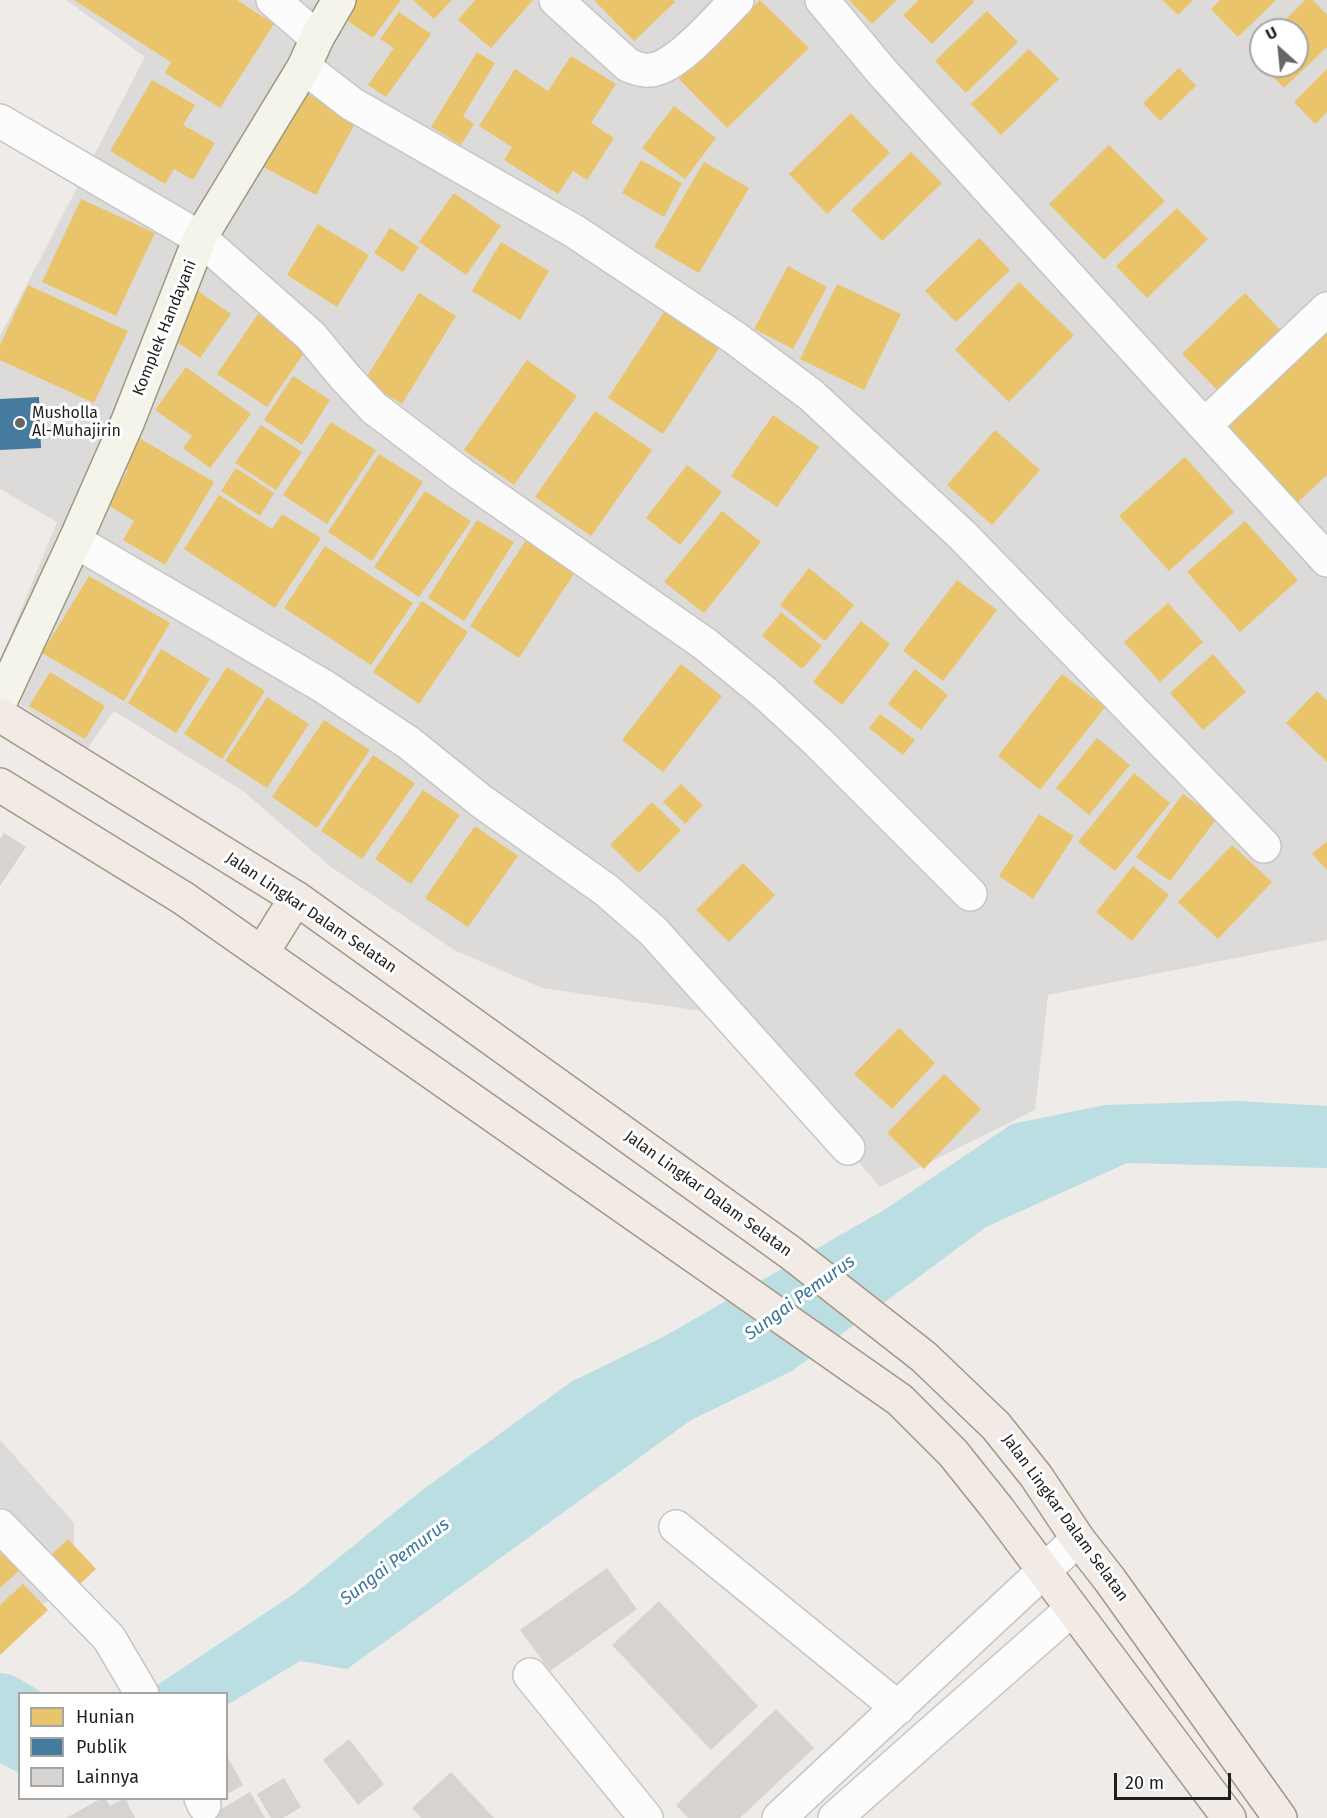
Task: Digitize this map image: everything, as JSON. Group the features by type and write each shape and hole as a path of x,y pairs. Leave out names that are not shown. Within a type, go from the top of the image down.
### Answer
{"main road":[{"name":"Jalan Lingkar Dalam Selatan","path":"0,715 296,898 791,1253 924,1358 996,1426 1036,1476 1078,1539 1110,1580 1280,1818"},
{"path":"0,785 183,898 900,1400 953,1453 1229,1818"},
{"path":"262,953 296,898"}],"street":[{"path":"273,0 317,38"},
{"name":"Komplek Handayani","path":"0,702 128,422 200,238 304,67 317,38 339,0"},
{"path":"556,0 628,65 637,69 651,70 678,58 736,0"},
{"path":"822,0 883,73 1327,560"},
{"path":"304,67 352,104 574,231 735,338 811,395 962,535 1264,846"},
{"path":"0,121 200,238 311,336 374,408 460,474 705,644 765,693 818,742 970,894"},
{"path":"1205,425 1327,309"},
{"path":"75,541 323,686 409,743 482,801 606,890 653,931 848,1148"},
{"path":"0,1526 109,1638 141,1692"},
{"path":"676,1527 898,1708"},
{"path":"779,1818 898,1708 1042,1569 1078,1539"},
{"path":"835,1818 1072,1609"},
{"path":"530,1675 646,1818"}],"shaded area":[{"path":"66,0 1327,0 1327,940 1048,995 1035,1110 880,1187 730,1015 542,988 454,950 331,867 243,791 114,711 87,749 0,691 0,661 57,522 0,489 0,336 145,57"},
{"path":"0,1440 74,1523 74,1586 0,1629"}],"water":[{"path":"1238,1101 1327,1106 1327,1168 1127,1163 986,1227 792,1371 691,1420 347,1669 300,1661 228,1704 228,1692 147,1692 294,1594 421,1491 571,1382 665,1336 884,1210 1012,1124 1105,1105"},
{"path":"0,1704 18,1719 18,1772 0,1763"}],"building: Hunian":[{"path":"74,0 237,0 274,24 220,108 165,73 171,62"},
{"path":"356,0 401,0 373,38 343,18"},
{"path":"413,0 452,0 434,19"},
{"path":"475,0 533,0 491,48 458,20"},
{"path":"594,0 673,0 675,2 634,41"},
{"path":"760,0 809,48 727,128 679,79"},
{"path":"849,0 897,0 872,24"},
{"path":"919,0 972,0 974,2 932,44 903,15"},
{"path":"1162,0 1193,0 1178,15"},
{"path":"1220,0 1276,0 1258,18 1249,18 1249,26 1238,37 1211,9"},
{"path":"1305,0 1313,0 1327,15 1327,47 1309,64 1309,18 1287,18"},
{"path":"987,11 1018,42 966,93 935,61"},
{"path":"399,12 431,34 386,97 368,85 394,48 380,39"},
{"path":"1029,49 1059,79 1001,135 971,104"},
{"path":"477,52 495,63 463,116 474,124 461,145 431,127"},
{"path":"571,56 616,84 591,123 614,138 587,180 573,171 558,194 504,160 512,147 479,126 515,69 548,91"},
{"path":"1179,68 1196,86 1160,121 1143,103"},
{"path":"1327,69 1327,112 1315,124 1294,102"},
{"path":"1274,78 1294,78 1284,88"},
{"path":"152,80 195,105 183,125 215,143 193,180 174,169 165,184 110,151"},
{"path":"297,88 357,120 316,195 256,163"},
{"path":"674,106 716,138 685,179 642,148"},
{"path":"851,113 890,153 827,214 789,174"},
{"path":"1109,145 1165,201 1104,260 1049,204"},
{"path":"911,152 942,183 882,241 851,210"},
{"path":"641,160 682,183 664,217 622,193"},
{"path":"704,162 749,188 699,273 654,247"},
{"path":"454,193 501,226 466,275 419,242"},
{"path":"81,199 155,233 116,316 42,282"},
{"path":"1177,208 1208,239 1147,298 1116,266"},
{"path":"318,224 369,255 337,307 287,275"},
{"path":"390,228 419,247 403,272 374,253"},
{"path":"979,238 1010,270 956,322 925,291"},
{"path":"501,242 549,271 520,320 472,291"},
{"path":"788,266 827,287 793,349 754,329"},
{"path":"1019,282 1074,335 1009,402 955,350"},
{"path":"837,284 901,314 864,390 800,359"},
{"path":"28,285 128,331 94,403 0,360 0,345"},
{"path":"198,291 231,314 200,358 167,335"},
{"path":"419,293 456,316 402,404 364,381"},
{"path":"1245,293 1282,332 1219,392 1182,354"},
{"path":"1327,311 1327,475 1294,506 1212,421"},
{"path":"664,312 719,348 663,434 608,398"},
{"path":"258,314 308,347 267,407 217,374"},
{"path":"527,360 577,396 514,485 464,450"},
{"path":"186,367 251,414 210,468 183,448 192,436 155,410"},
{"path":"293,376 330,400 302,445 264,420"},
{"path":"595,411 652,450 591,536 535,497"},
{"path":"773,415 819,447 777,507 731,476"},
{"path":"331,422 376,450 327,524 283,495"},
{"path":"261,425 302,452 276,490 235,463"},
{"path":"995,430 1040,470 992,525 947,485"},
{"path":"134,435 214,482 165,565 123,540 134,521 108,505 128,470 116,464"},
{"path":"379,454 423,482 372,561 328,532"},
{"path":"1185,457 1234,512 1169,571 1119,516"},
{"path":"687,465 722,492 680,545 646,518"},
{"path":"236,468 274,493 260,516 221,491"},
{"path":"425,491 471,521 419,597 374,567"},
{"path":"219,495 272,529 282,514 321,538 275,608 184,549"},
{"path":"722,511 761,542 704,613 664,582"},
{"path":"477,520 514,542 464,621 428,598"},
{"path":"1245,521 1298,580 1240,632 1187,572"},
{"path":"528,537 577,569 519,658 470,626"},
{"path":"325,546 413,603 371,665 284,608"},
{"path":"809,568 854,605 825,641 780,605"},
{"path":"89,576 170,623 124,701 42,653"},
{"path":"957,580 997,610 943,681 903,651"},
{"path":"422,601 468,632 419,704 373,672"},
{"path":"1168,603 1203,642 1160,682 1124,642"},
{"path":"781,612 822,646 802,669 762,636"},
{"path":"861,621 890,644 842,705 813,682"},
{"path":"161,649 210,679 176,733 128,703"},
{"path":"1213,654 1246,692 1203,730 1170,693"},
{"path":"681,664 722,696 663,772 622,740"},
{"path":"227,667 265,691 222,759 184,734"},
{"path":"915,669 948,695 921,730 888,704"},
{"path":"50,672 105,706 85,739 29,706"},
{"path":"1062,674 1105,707 1040,790 998,756"},
{"path":"1317,691 1327,701 1327,762 1286,723"},
{"path":"267,697 309,724 267,788 225,761"},
{"path":"880,714 915,740 903,755 869,728"},
{"path":"324,720 370,750 317,828 272,797"},
{"path":"1097,738 1130,765 1089,815 1056,788"},
{"path":"373,755 415,783 362,859 321,831"},
{"path":"1134,773 1170,803 1115,871 1078,842"},
{"path":"681,784 703,805 685,824 663,802"},
{"path":"423,790 460,815 411,884 375,859"},
{"path":"1183,794 1217,818 1170,881 1136,857"},
{"path":"652,802 681,830 639,873 610,845"},
{"path":"1039,814 1074,836 1033,899 999,876"},
{"path":"475,826 518,856 468,927 425,898"},
{"path":"1327,841 1327,870 1312,854"},
{"path":"1232,845 1272,882 1218,939 1178,902"},
{"path":"743,863 775,895 729,942 696,910"},
{"path":"1133,866 1169,895 1132,941 1096,912"},
{"path":"899,1028 935,1063 892,1109 854,1074"},
{"path":"944,1074 981,1109 924,1169 887,1133"},
{"path":"68,1539 96,1569 80,1584 52,1554"},
{"path":"5,1549 23,1567 0,1588 0,1554"},
{"path":"23,1584 48,1610 0,1655 0,1605"}],"building: Publik":[{"name":"Musholla Al-Muhajirin","path":"39,397 41,448 0,450 0,399"}],"building: Lainnya":[{"path":"4,833 26,847 0,886 0,839"},
{"path":"607,1568 637,1609 550,1671 520,1630"},
{"path":"659,1601 758,1706 711,1750 612,1645"},
{"path":"776,1709 814,1748 740,1818 688,1818 676,1805"},
{"path":"349,1739 384,1784 358,1805 323,1760"},
{"path":"228,1758 243,1785 228,1794"},
{"path":"451,1772 494,1818 421,1818 412,1808"},
{"path":"284,1778 301,1807 283,1818 271,1818 257,1794"},
{"path":"250,1792 265,1818 206,1818"},
{"path":"98,1800 106,1800 110,1806 126,1800 135,1818 66,1818"}],"waterway":[{"name":"Sungai Pemurus","path":"0,1708 18,1719"}],"place":[{"name":"Musholla Al-Muhajirin","path":"20,423"}]}
